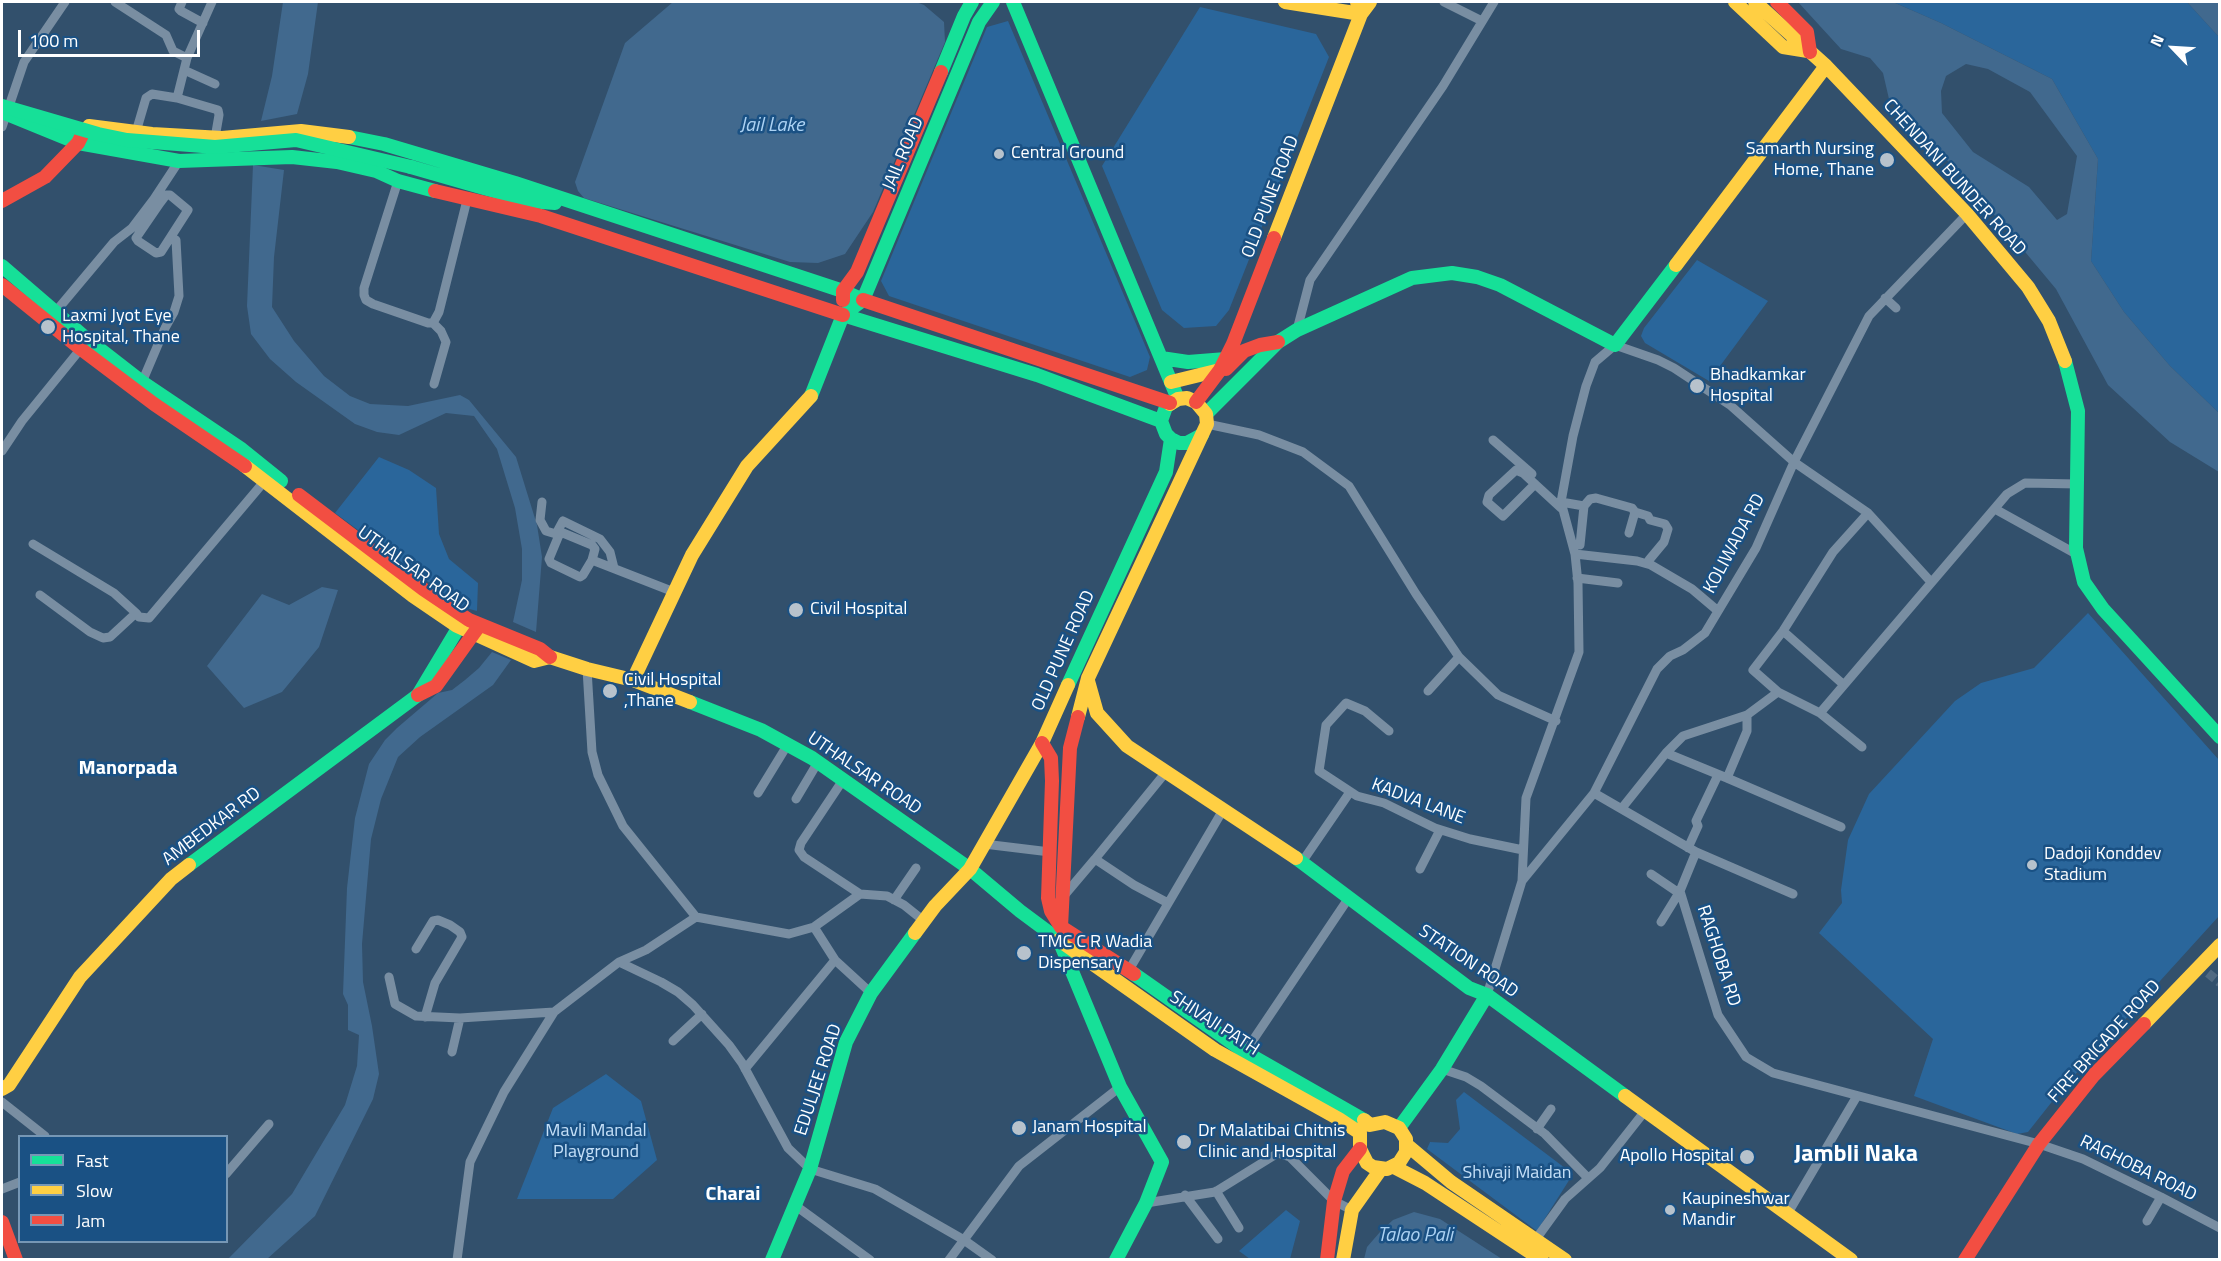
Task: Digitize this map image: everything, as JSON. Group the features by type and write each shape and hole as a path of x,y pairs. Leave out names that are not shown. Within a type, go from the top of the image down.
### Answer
{"main road":[{"path":"633,680 692,555 747,466 814,393 843,315 843,291 857,272 964,16 972,2"},
{"name":"JAIL ROAD","path":"843,315 862,300 979,22 993,2"},
{"path":"1013,2 1171,382 1174,401"},
{"path":"1285,2 1359,8"},
{"name":"OLD PUNE ROAD","path":"1060,933 1070,748 1088,678 1223,364 1238,348 1359,8 1370,2"},
{"name":"CHENDANI BUNDER ROAD","path":"1735,2 1783,47 1810,52 1826,66 1967,214 2028,287 2049,321 2063,354 2078,411 2076,548 2084,582 2103,609 2220,737"},
{"path":"1755,2 1810,52"},
{"path":"1777,2 1807,32 1810,52"},
{"path":"1202,416 1278,342 1297,330 1412,278 1452,273 1477,277 1500,285 1615,345 1826,66"},
{"path":"4,106 86,126 136,132 215,138 301,131 335,134 384,144 515,183 843,291 862,300 1174,401"},
{"path":"4,106 20,120 78,143 179,161 291,157 337,162 376,171 398,181 467,200 541,216 843,315 1037,375 1161,421"},
{"path":"4,106 98,134 127,140 215,147 296,140 411,167 529,201 597,210"},
{"path":"2,201 45,177 78,143 86,126"},
{"path":"2,266 51,317"},
{"name":"UTHALSAR ROAD","path":"2,285 51,317 140,387 268,477 341,533 413,596 534,661 550,657 633,680 761,730 818,762 970,869"},
{"path":"1202,416 1186,398 1174,401 1164,411 1161,421 1171,439 1179,443 1195,440 1202,416 1234,360 1238,348 1278,342"},
{"path":"1161,358 1223,364"},
{"path":"1171,382 1223,364"},
{"name":"OLD PUNE ROAD","path":"970,869 1042,743 1166,472 1171,439"},
{"name":"AMBEDKAR RD","path":"2,1089 9,1085 80,977 171,879 418,695 462,622"},
{"path":"418,695 436,686 477,629"},
{"name":"STATION ROAD","path":"1088,678 1097,713 1127,746 1302,862 1468,988 1487,995 1851,1260"},
{"path":"1042,743 1051,758 1048,898 1051,911 1120,1086 1162,1162 1146,1203 1116,1260"},
{"name":"EDULJEE ROAD","path":"772,1260 810,1169 846,1042 871,993 935,906 970,869"},
{"name":"SHIVAJI PATH","path":"970,869 1020,911 1060,933 1215,1050 1339,1119 1365,1129"},
{"path":"1060,933 1089,946 1129,970 1245,1052 1359,1116 1365,1129 1360,1149 1343,1171 1334,1201 1327,1260"},
{"name":"FIRE BRIGADE ROAD","path":"1965,1260 2040,1144 2094,1075 2203,970 2218,949"},
{"path":"1399,1128 1442,1069 1487,995"},
{"path":"1343,1260 1352,1210 1388,1168 1404,1158 1407,1145 1406,1138 1399,1128 1385,1122 1365,1129"},
{"path":"1407,1145 1451,1182 1565,1260"},
{"path":"1360,1149 1367,1163 1388,1168 1425,1183 1542,1260"},
{"path":"2,1222 16,1260"}],"street":[{"path":"2,127 4,106 24,62 65,2"},
{"path":"115,2 166,35 173,51 187,58"},
{"path":"182,2 179,9 181,11 203,22"},
{"path":"177,98 187,58 212,2"},
{"path":"1444,2 1482,21"},
{"path":"1297,330 1310,280 1443,86 1494,2"},
{"path":"184,70 215,84"},
{"path":"136,132 146,98 152,94 177,98 218,110 215,138"},
{"path":"51,317 114,242 135,230 157,201 179,161"},
{"path":"398,181 364,288 364,295 366,300 373,304 433,323 441,331 446,342 434,384"},
{"path":"135,230 138,241 156,254 161,252 188,210 170,195 157,201"},
{"path":"433,323 439,312 467,200"},
{"name":"KOLIWADA RD","path":"1522,881 1594,793 1657,669 1705,633 1756,548 1794,462 1869,316 1967,214"},
{"path":"140,387 179,296 176,240"},
{"path":"1885,298 1896,308"},
{"path":"2,451 22,422 84,345"},
{"path":"1487,995 1522,881 1527,798 1579,652 1575,554 1562,502 1573,436 1595,362 1615,345 1674,368 1730,405 1794,462 1868,513 1931,582"},
{"path":"1202,416 1303,452 1349,486 1416,594 1459,657 1498,695 1556,721"},
{"path":"1493,440 1562,502"},
{"path":"1534,484 1503,516 1487,502 1489,495 1516,470 1562,502 1584,506"},
{"path":"33,544 114,593 139,617 149,618 268,477"},
{"path":"1820,713 2007,494 2025,483 2078,484"},
{"path":"1580,545 1584,506 1590,499 1596,498 1632,508 1635,512 1665,524 1668,529 1664,542 1649,560"},
{"path":"542,502 540,520 546,531 556,534 563,518 600,539 610,552 614,568"},
{"path":"1995,509 2078,555"},
{"path":"1629,533 1635,512"},
{"path":"1862,747 1820,713 1778,692 1754,670 1783,631 1833,552 1868,513"},
{"path":"563,533 592,545 595,549 592,560 580,577 551,563 549,559 559,535 563,533"},
{"path":"1575,554 1637,561 1651,565 1692,590 1718,611"},
{"path":"592,560 674,592"},
{"path":"1577,578 1618,584"},
{"path":"40,596 102,638 110,637 136,613"},
{"path":"1783,631 1844,685"},
{"path":"1428,691 1459,657"},
{"path":"587,669 592,752 598,775 623,826 696,917 789,934 814,927 860,894"},
{"path":"1622,808 1665,753 1683,736 1747,715 1778,692"},
{"path":"1350,792 1319,771 1326,725 1346,703 1365,711 1389,731"},
{"name":"RAGHOBA RD","path":"1747,715 1747,731 1696,821 1698,826 1680,893 1718,1015 1746,1057 1773,1073 2040,1144"},
{"path":"758,793 788,744"},
{"path":"1665,753 1841,827"},
{"path":"796,799 818,762"},
{"path":"1062,898 1166,772"},
{"path":"843,780 801,843 799,850 804,857 860,894 887,896 924,921"},
{"name":"KADVA LANE","path":"1302,862 1350,792 1384,803 1440,830 1523,850"},
{"path":"1594,793 1692,850 1793,894"},
{"path":"1129,970 1223,810"},
{"path":"1420,869 1440,830"},
{"path":"984,844 1050,852"},
{"path":"1095,859 1134,885 1168,903"},
{"path":"894,900 916,868"},
{"path":"1651,874 1680,893 1661,922"},
{"path":"1245,1052 1348,899"},
{"path":"457,1260 470,1162 504,1092 554,1012 620,962 646,950 696,917"},
{"path":"416,950 433,921 438,920 450,925 462,937 435,984 425,1017"},
{"path":"814,927 836,960 871,993"},
{"path":"745,1069 836,960"},
{"path":"620,962 678,992 702,1014 729,1045 745,1069 788,1148 810,1169 875,1189 964,1240 992,1260"},
{"path":"388,977 395,1004 416,1016 460,1018 554,1012"},
{"path":"673,1041 702,1014"},
{"path":"452,1052 460,1018"},
{"path":"1442,1069 1466,1077 1481,1086 1537,1129 1588,1178"},
{"path":"949,1260 1019,1166 1120,1086"},
{"path":"1788,1213 1857,1096"},
{"path":"2,1102 43,1135"},
{"path":"1537,1129 1551,1108"},
{"path":"1536,1239 1564,1199 1600,1167 1645,1111"},
{"path":"228,1172 269,1124"},
{"name":"RAGHOBA ROAD","path":"2040,1144 2083,1159 2220,1228"},
{"path":"1146,1203 1216,1191 1278,1153 1290,1157 1334,1201 1352,1210"},
{"path":"2,1189 18,1183"},
{"path":"1216,1191 1239,1228"},
{"path":"1185,1195 1218,1239"},
{"path":"2147,1221 2162,1197"},
{"path":"796,1206 870,1260"}],"green space":[{"path":"1893,2 2187,2 2219,37 2219,413 2170,366 2124,312 2091,261 2098,159 2052,79 1941,23"},
{"path":"1200,7 1316,34 1329,57 1229,310 1216,326 1184,328 1162,310 1102,166"},
{"name":"Central Ground","path":"1008,21 1150,357 1147,370 1130,377 889,296 881,281 987,27"},
{"path":"1697,260 1768,301 1709,381 1645,343 1641,336 1644,328"},
{"path":"379,457 409,470 436,488 439,534 449,559 478,583 477,611 462,607 335,513"},
{"name":"Dadoji Konddev Stadium","path":"2088,613 2219,760 2219,916 2062,1089 2028,1132 2017,1134 1914,1096 1933,1039 1819,933 1842,903 1841,890 1848,840 1869,794 1955,701 1981,683 2034,668"},
{"name":"Mavli Mandal Playground","path":"606,1074 641,1101 657,1160 613,1199 517,1199 553,1108"},
{"name":"Shivaji Maidan","path":"1464,1092 1573,1174 1537,1231 1427,1149 1430,1142 1448,1143 1460,1129 1456,1100"},
{"path":"1286,1210 1300,1221 1290,1259 1250,1259 1239,1251"}],"water":[{"path":"283,2 318,2 308,74 297,114 261,121 272,76"},
{"name":"Jail Lake","path":"673,2 916,2 924,5 944,22 945,42 873,212 845,254 818,263 790,262 584,198 578,191 575,182 625,43"},
{"path":"1798,2 1893,2 1941,23 2052,79 2098,159 2091,261 2124,312 2170,366 2219,413 2219,472 2170,442 2108,385 2056,289 1961,175 1889,99 1883,73 1870,58 1841,49","holes":["1966,64 1988,69 2030,92 2077,156 2067,214 2057,220 2029,187 1973,152 1942,113 1941,91 1946,76"]},
{"path":"2187,2 2219,2 2219,37"},
{"path":"253,165 284,170 274,257 272,307 294,341 324,376 350,396 370,404 408,406 460,395 469,400 516,457 537,525 542,557 536,632 513,622 522,580 522,549 515,508 497,449 474,416 446,413 399,435 377,432 355,424 296,382 270,359 251,334 247,306"},
{"path":"322,587 338,590 319,647 282,692 244,708 207,666 262,594 289,605"},
{"path":"492,652 511,660 493,685 420,737 398,757 381,799 371,839 362,944 363,982 379,1074 373,1099 315,1216 267,1259 228,1259 292,1194 345,1105 357,1066 359,1035 348,1030 348,1005 343,994 347,888 355,818 369,764 385,740 397,728 438,693 452,690 465,680"},
{"name":"Talao Pali","path":"1414,1212 1440,1219 1502,1259 1364,1259 1367,1247 1380,1232 1393,1220"}],"tunnel":[{"path":"2208,973 2220,983"}],"traffic: fast":[{"path":"941,72 972,2"},
{"path":"843,315 863,300 979,22 993,2"},
{"path":"1013,2 1178,399"},
{"path":"2,106 98,134 127,140 215,147 296,140 411,167"},
{"path":"2,112 78,143 179,161 292,157 337,162 376,171 398,181 435,191"},
{"path":"349,137 384,144 515,183 843,291 863,300"},
{"path":"411,167 529,201 555,203"},
{"path":"1206,414 1278,342 1297,330 1412,278 1452,273 1477,277 1500,285 1615,345 1676,265"},
{"path":"2,266 88,340 142,382 240,448 281,481"},
{"path":"811,396 843,315 1037,375 1161,421"},
{"path":"1161,358 1188,362 1226,359"},
{"path":"2065,361 2078,411 2076,548 2084,582 2103,609 2220,737"},
{"path":"1170,404 1166,407 1161,421 1166,434 1171,439 1179,443 1187,443 1202,435"},
{"path":"1068,685 1166,472 1171,439"},
{"path":"189,865 418,695 463,620"},
{"path":"690,702 761,730 812,758 970,869 1059,940"},
{"path":"1296,858 1469,988 1487,995 1625,1096"},
{"path":"772,1260 810,1169 846,1042 871,993 915,933"},
{"path":"1059,940 1120,1087 1162,1162 1146,1203 1116,1260"},
{"path":"1134,974 1245,1052 1364,1120"},
{"path":"1399,1128 1442,1069 1487,995"}],"traffic: slow":[{"path":"1285,2 1361,14 1370,2"},
{"path":"1274,238 1361,14 1357,2"},
{"path":"1735,2 1783,47 1808,51"},
{"path":"1755,2 1826,66 1967,214 2028,287 2049,321 2065,361"},
{"path":"1676,265 1826,66"},
{"path":"89,126 152,134 222,138 301,131 349,137"},
{"path":"1171,382 1220,370"},
{"path":"633,680 692,555 747,466 811,396"},
{"path":"1078,717 1088,678 1207,424 1206,414 1196,402 1187,398 1178,399 1170,404"},
{"path":"245,466 413,596 457,626 534,661 550,657 633,680 690,702"},
{"path":"1088,681 1097,713 1127,746 1296,858"},
{"path":"915,933 935,906 970,869 1042,743 1068,685"},
{"path":"2,1089 9,1085 80,977 171,879 189,865"},
{"path":"1059,940 1215,1050 1360,1133 1360,1149 1367,1163 1373,1167 1387,1169 1399,1163 1406,1152 1406,1139 1399,1128 1385,1122 1370,1125 1364,1120"},
{"path":"2144,1024 2220,945"},
{"path":"1625,1096 1851,1260"},
{"path":"1407,1145 1451,1182 1565,1260"},
{"path":"1394,1167 1425,1183 1542,1260"},
{"path":"1343,1260 1352,1210 1381,1169"}],"traffic: jam":[{"path":"1777,2 1807,32 1810,52"},
{"path":"843,300 843,291 857,272 941,72"},
{"path":"2,201 45,177 78,143 82,135"},
{"path":"435,191 541,216 843,315"},
{"path":"1196,402 1220,370 1233,344 1274,238"},
{"path":"2,285 154,404 245,466"},
{"path":"863,300 1170,403"},
{"path":"1226,369 1244,351 1278,342"},
{"path":"299,495 423,589 469,620 540,649 550,657"},
{"path":"418,695 436,686 479,626"},
{"path":"1078,717 1070,748 1061,927 1134,974"},
{"path":"1042,743 1051,758 1052,781 1048,898 1051,911 1061,927"},
{"path":"1965,1260 2039,1144 2094,1075 2144,1024"},
{"path":"1327,1260 1334,1201 1343,1171 1360,1149"},
{"path":"2,1222 16,1260"}],"place":[{"name":"Central Ground","path":"999,154"},
{"name":"Samarth Nursing Home, Thane","path":"1887,160"},
{"name":"Laxmi Jyot Eye Hospital, Thane","path":"48,327"},
{"name":"Bhadkamkar Hospital","path":"1697,386"},
{"name":"Civil Hospital","path":"796,610"},
{"name":"Civil Hospital ,Thane","path":"610,691"},
{"name":"Dadoji Konddev Stadium","path":"2032,865"},
{"name":"TMC C R Wadia Dispensary","path":"1024,953"},
{"name":"Janam Hospital","path":"1019,1128"},
{"name":"Dr Malatibai Chitnis Clinic and Hospital","path":"1184,1142"},
{"name":"Apollo Hospital","path":"1747,1157"},
{"name":"Kaupineshwar Mandir","path":"1670,1210"}],"district":[{"name":"Manorpada","path":"128,769"},
{"name":"Jambli Naka","path":"1856,1155"},
{"name":"Charai","path":"733,1195"}]}
